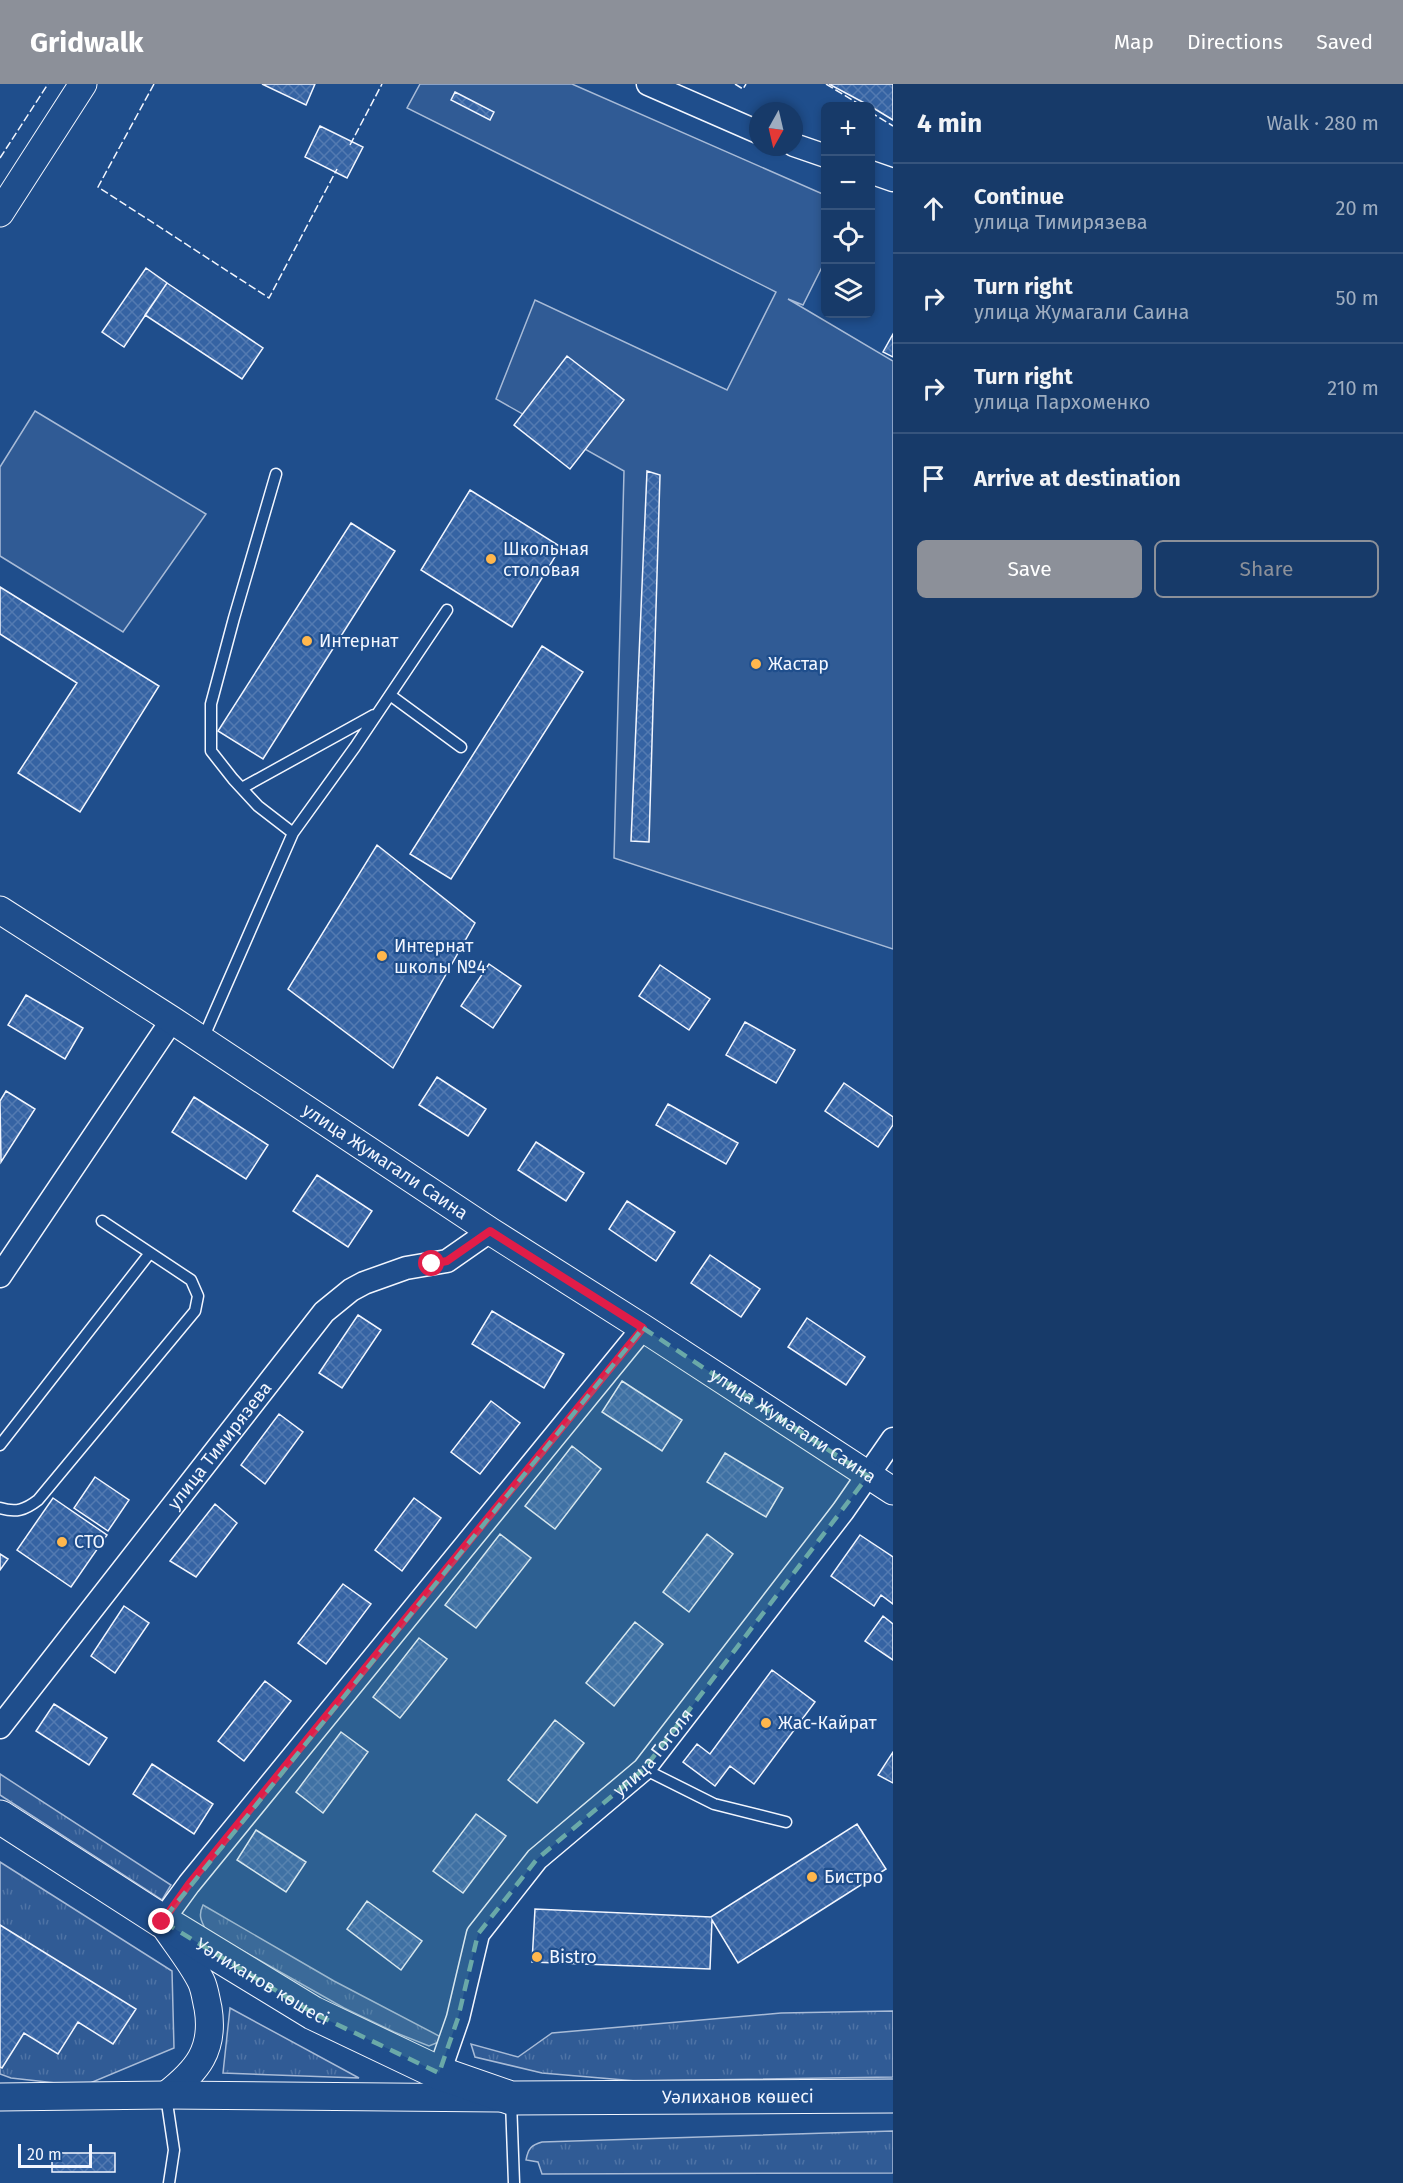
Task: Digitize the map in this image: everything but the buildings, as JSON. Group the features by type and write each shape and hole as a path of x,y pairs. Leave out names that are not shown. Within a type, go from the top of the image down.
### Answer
{"highway":[{"name":"Уәлиханов көшесі","path":"0,1817 162,1922 313,2013 439,2073 511,2098 893,2097"}],"street":[{"path":"0,213 83,84"},
{"path":"648,84 749,128"},
{"path":"803,148 821,155"},
{"path":"875,174 893,180"},
{"name":"улица Жумагали Саина","path":"0,910 172,1020 490,1231 893,1491"},
{"path":"0,1276 172,1020"},
{"name":"улица Тимирязева","path":"0,1727 324,1312 351,1290 364,1283 406,1268 447,1261 490,1231"},
{"path":"166,2095 189,2077 199,2065 206,2051 210,2021 202,1983 162,1922 189,1884 643,1328"},
{"name":"улица Гоголя","path":"439,2073 458,2018 478,1934 537,1858 644,1769 868,1476 893,1438"},
{"name":"Уәлиханов көшесі","path":"0,2097 166,2095 511,2098"}],"lane":[{"path":"276,474 211,704 211,751 258,806 293,833"},
{"path":"202,1041 293,833 447,610"},
{"path":"390,695 461,747"},
{"path":"242,788 377,714"},
{"path":"0,1508 11,1511 22,1510 38,1500 195,1311 198,1296 191,1281 102,1221"},
{"path":"0,1445 150,1253"},
{"path":"644,1769 714,1804 786,1822"},
{"path":"166,2095 174,2150 169,2183"},
{"path":"511,2098 514,2183"}],"highlighted area":[{"path":"643,1328 868,1476 644,1769 537,1859 478,1934 458,2018 439,2073 313,2013 162,1921"}],"green space":[{"path":"0,1774 171,1885 162,1900 0,1795"},
{"path":"0,1862 172,1971 174,2048 83,2086 11,2078 0,2074"},
{"path":"203,1905 334,1981 441,2037 439,2042 429,2046 344,2008 206,1930 201,1918"},
{"path":"230,2008 359,2078 223,2073"},
{"path":"893,2011 893,2077 636,2081 542,2073 475,2057 471,2044 518,2057 552,2033 781,2013"},
{"path":"893,2131 893,2173 542,2174 538,2162 526,2160 531,2148 542,2142"}],"shaded area":[{"name":"Жастар","path":"420,84 572,84 821,193 821,269 803,305 788,299 893,361 893,949 614,858 624,471 496,399 535,300 727,390 776,292 407,108"},
{"path":"35,411 206,514 123,632 0,556 0,467"}],"fence":[{"path":"0,158 48,84"},
{"path":"154,84 98,187 269,298 337,169"},
{"path":"350,145 382,84"},
{"path":"735,84 743,89 746,84"},
{"path":"826,84 855,102"},
{"path":"875,115 893,126"}],"place":[{"name":"Школьная столовая","path":"491,559"},
{"name":"Интернат","path":"307,641"},
{"name":"Жастар","path":"756,664"},
{"name":"Интернат школы №4","path":"382,956"},
{"name":"СТО","path":"62,1542"},
{"name":"Жас-Кайрат","path":"766,1723"},
{"name":"Бистро","path":"812,1877"},
{"name":"Bistro","path":"537,1957"}],"route":[{"path":"162,1922 189,1884 643,1328 490,1231 447,1261 432,1264"}]}
